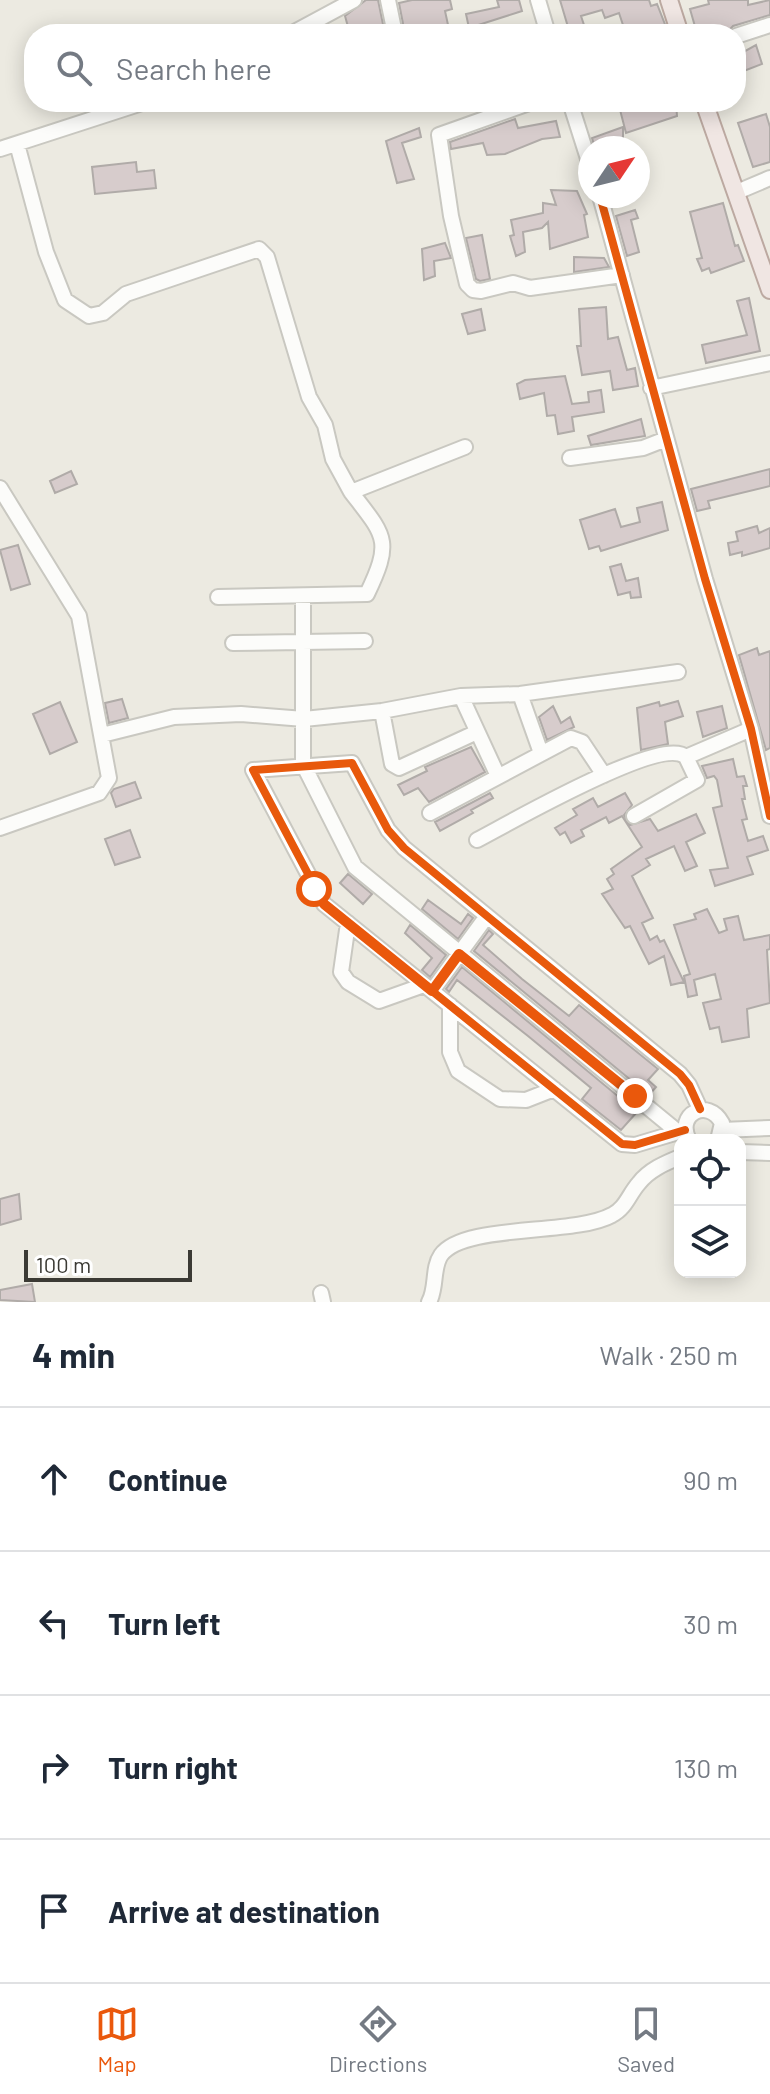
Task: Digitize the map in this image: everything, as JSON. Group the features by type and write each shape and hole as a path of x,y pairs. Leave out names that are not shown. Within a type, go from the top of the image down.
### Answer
{"main road":[{"path":"669,0 677,24"},
{"path":"708,112 770,290"}],"street":[{"path":"388,0 393,24"},
{"path":"538,0 545,24"},
{"path":"309,24 352,1"},
{"path":"746,33 770,25"},
{"path":"0,149 115,112"},
{"path":"504,112 439,135 451,216 467,284 481,291 513,283 530,288 622,275"},
{"path":"573,112 581,136"},
{"path":"31,140 46,252 65,300 89,316 103,313 126,294 259,249 267,257 309,397 325,425 333,459 351,492 383,534 382,563 367,594 218,597"},
{"path":"737,192 770,178"},
{"path":"603,208 651,388 751,729 768,794 770,816"},
{"path":"651,388 770,363"},
{"path":"570,458 643,448 666,439"},
{"path":"351,492 465,447"},
{"path":"0,488 79,616 109,778 99,793 0,828"},
{"path":"303,596 303,764 355,867 684,1134 687,1118 700,1109"},
{"path":"233,643 365,641"},
{"path":"102,735 174,717 241,714 304,719 382,711 461,696 520,694 678,672"},
{"path":"520,694 541,753"},
{"path":"461,696 497,774"},
{"path":"382,711 392,764 399,768 477,732"},
{"path":"477,840 604,775 672,752 686,757 751,729"},
{"path":"430,813 497,774 577,738 604,775"},
{"path":"634,816 697,780 686,757"},
{"path":"674,1136 635,1145 622,1144 348,923 320,898 253,772 258,767 352,763 393,836 680,1074 700,1109 719,1116 720,1134"},
{"path":"348,923 341,966 348,982 379,1001 428,988 459,954 487,916"},
{"path":"450,1005 450,1052 458,1071 500,1099 526,1100 554,1089"},
{"path":"727,1134 770,1128"},
{"path":"746,1152 770,1153"},
{"path":"429,1302 436,1284 438,1263 450,1247 490,1236 588,1223 611,1216 625,1205 650,1172 674,1160"}],"building":[{"path":"366,0 378,0 383,24 347,24 345,16"},
{"path":"450,0 452,9 445,11 448,24 403,24 399,3"},
{"path":"497,0 519,0 522,11 481,24 468,24 466,14 499,7"},
{"path":"560,0 649,0 651,6 657,4 665,24 623,24 619,13 605,18 602,10 581,16 584,24 567,24"},
{"path":"708,0 748,0 748,5 770,0 770,15 740,24 694,24 690,9 709,4"},
{"path":"756,45 762,64 746,70 746,50"},
{"path":"621,112 677,112 677,116 626,133"},
{"path":"766,114 770,127 770,162 753,167 738,123"},
{"path":"515,119 518,128 556,121 560,137 542,139 505,154 487,155 483,143 451,149 450,142"},
{"path":"623,127 623,136 598,136"},
{"path":"419,128 421,137 402,143 414,179 397,183 386,141"},
{"path":"136,162 137,172 154,170 156,188 95,194 92,167"},
{"path":"551,190 577,191 578,208 584,208 587,214 584,215 588,237 550,249 548,222 542,228 523,232 525,252 516,256 510,236 514,235 511,220 543,213 543,203 556,205"},
{"path":"723,203 735,246 738,245 744,261 711,273 709,268 702,271 697,259 702,258 690,212"},
{"path":"635,210 638,218 631,220 639,252 627,256 616,216"},
{"path":"482,235 490,279 480,281 476,279 466,238"},
{"path":"445,243 451,258 434,261 435,276 424,280 422,249"},
{"path":"574,257 604,258 609,267 574,272"},
{"path":"749,298 760,351 706,363 702,345 747,335 737,301"},
{"path":"606,307 608,339 618,337 627,370 635,368 638,386 613,390 610,371 582,375 577,346 581,346 579,309"},
{"path":"481,309 485,330 468,334 462,314"},
{"path":"565,376 572,404 589,402 588,392 601,390 604,412 572,417 574,431 558,434 555,415 547,416 544,393 520,399 517,384 525,380"},
{"path":"641,419 645,436 591,445 588,436"},
{"path":"770,469 770,486 708,501 710,508 697,511 691,489"},
{"path":"71,471 77,484 55,493 50,481"},
{"path":"662,502 668,530 601,551 599,546 589,549 580,520 615,509 621,527 640,522 637,508"},
{"path":"757,526 759,533 770,528 770,548 742,556 742,552 730,555 728,543 738,541 736,532"},
{"path":"18,545 30,584 11,590 0,550"},
{"path":"621,564 626,581 638,578 641,597 631,598 630,592 618,595 610,567"},
{"path":"757,648 759,655 770,651 770,748 766,750 739,655"},
{"path":"122,699 128,718 109,723 105,703"},
{"path":"678,701 683,716 665,722 668,744 641,750 637,708"},
{"path":"60,702 77,742 50,754 33,714"},
{"path":"553,706 561,723 570,717 574,727 547,740 539,717"},
{"path":"722,706 727,728 703,737 697,712"},
{"path":"471,747 485,772 429,802 418,788 404,795 398,785 427,771 425,767"},
{"path":"733,759 737,777 744,776 747,786 743,786 745,799 742,799 747,819 742,820 748,841 763,836 768,850 747,857 753,874 715,886 710,870 728,868 713,808 722,806 717,780 714,776 707,778 702,766"},
{"path":"135,782 141,798 116,807 111,793 114,789"},
{"path":"490,793 493,798 440,831 435,822"},
{"path":"625,793 632,805 624,815 630,825 650,819 658,831 696,814 705,833 686,842 697,866 685,871 674,846 646,859 650,865 632,876 653,918 642,923 650,940 657,936 660,942 664,940 684,982 671,985 664,956 649,964 630,926 625,928 602,894 613,889 607,879 614,874 611,869 642,847 622,816 609,823 606,817 581,830 584,836 571,843 565,832 560,835 555,828 577,815 573,809 593,798 598,807"},
{"path":"130,830 140,857 115,865 105,839"},
{"path":"348,874 372,894 363,904 340,883"},
{"path":"428,900 461,924 468,914 473,918 458,939 422,909"},
{"path":"707,909 719,933 727,930 724,919 738,916 744,940 770,935 770,949 767,950 770,1003 747,1009 749,1037 722,1042 719,1027 710,1029 703,1003 721,999 715,974 694,980 697,995 688,997 684,976 690,974 674,925 696,919 694,914"},
{"path":"410,925 446,955 430,977 422,970 432,958 405,933"},
{"path":"489,930 493,934 483,945 522,979 569,1016 579,1005 658,1069 648,1080 656,1087 649,1095 474,951"},
{"path":"462,967 637,1112 621,1130 582,1099 591,1088 528,1036 457,980 449,992 446,989"},
{"path":"19,1194 21,1219 0,1225 0,1199"},
{"path":"32,1284 35,1302 0,1300 0,1290"}],"cycle path":[{"path":"603,208 705,579 751,729 770,816"},
{"path":"685,1130 635,1145 622,1144 324,904 253,770 352,763 388,830 404,848 680,1074 700,1109"}],"route":[{"path":"314,889 324,904 432,991 459,954 635,1096"}]}
